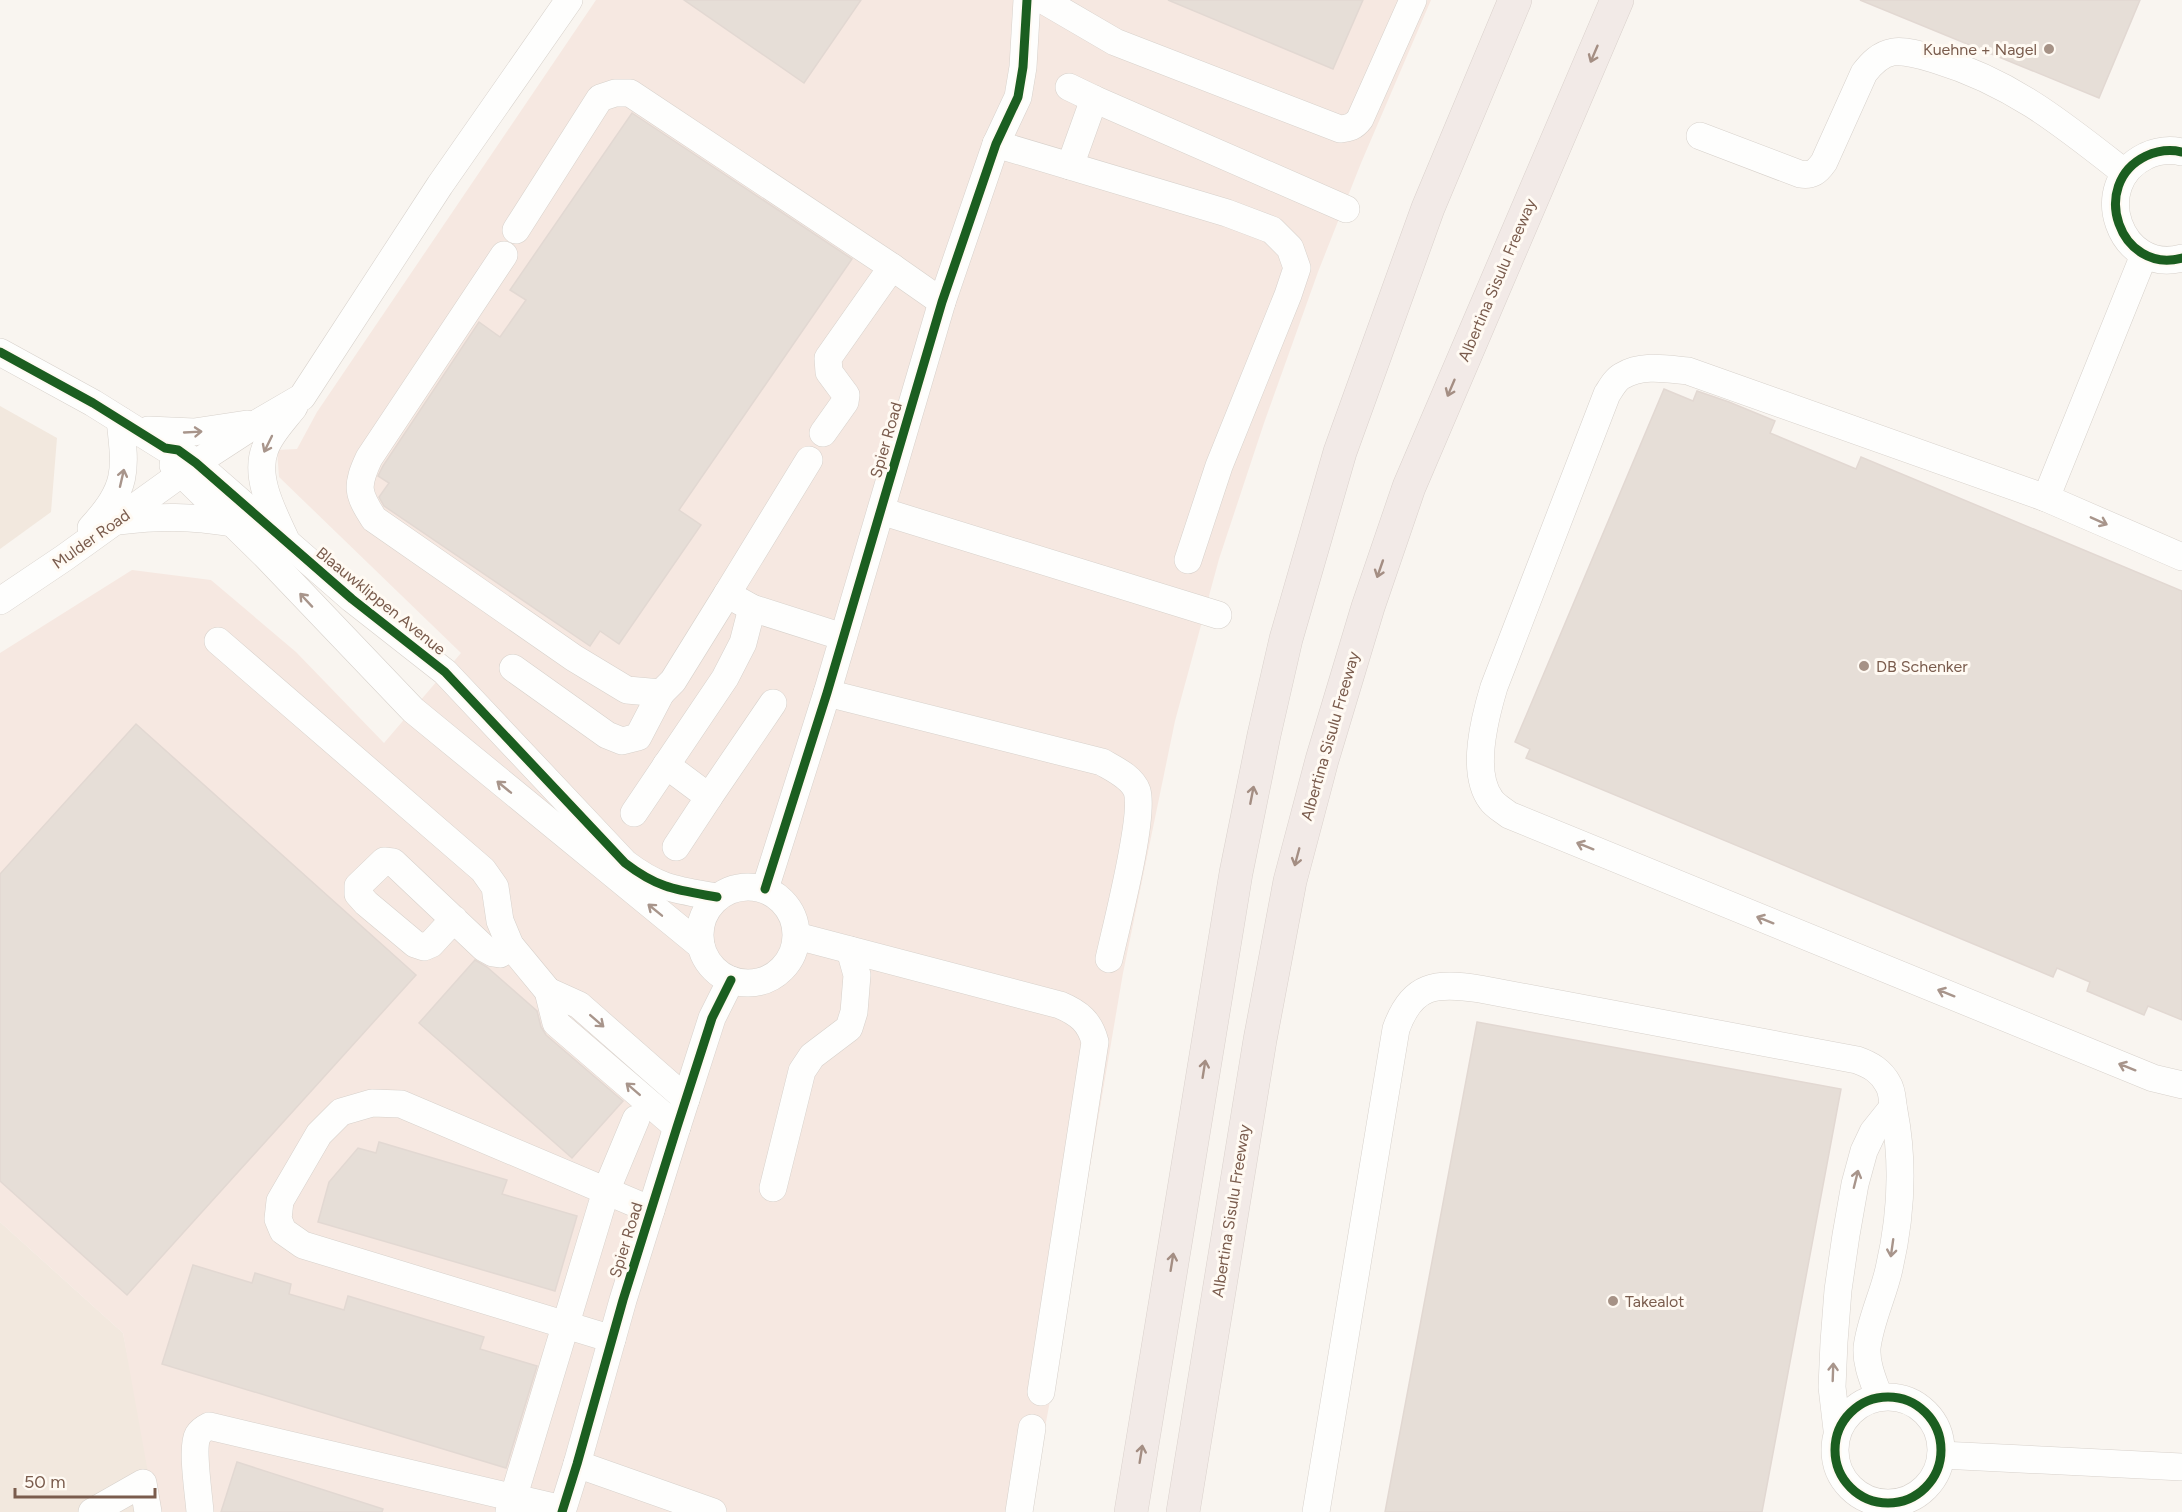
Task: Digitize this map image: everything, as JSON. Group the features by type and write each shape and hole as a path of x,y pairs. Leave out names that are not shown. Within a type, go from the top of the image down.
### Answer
{"highway":[{"path":"1131,1512 1236,873 1286,639 1340,452 1428,208 1515,0"},
{"name":"Albertina Sisulu Freeway","path":"1183,1512 1260,1040 1290,881 1322,760 1368,607 1408,487 1617,0"}],"street":[{"path":"289,544 265,490 262,470 264,450 302,397 440,185 569,0"},
{"name":"Spier Road","path":"765,889 827,693 942,302 996,144 1018,97 1023,67 1027,0"},
{"path":"1042,0 1115,42 1340,129 1355,126 1360,119 1413,0"},
{"path":"1700,136 1800,174 1809,175 1818,171 1824,162 1868,68 1880,56 1892,52 1906,52 1962,68 2005,87 2052,116 2125,173"},
{"path":"1069,87 1346,209"},
{"path":"516,230 600,98 615,93 630,93 942,302"},
{"path":"1070,166 1094,99"},
{"path":"996,144 1227,213 1272,230 1290,248 1297,268 1219,466 1188,560"},
{"path":"2182,152 2174,150 2155,152 2138,160 2125,173 2117,189 2115,207 2118,224 2127,240 2144,255 2175,260 2182,258"},
{"path":"504,255 369,458 360,479 362,500 374,519 574,658 627,690 661,693"},
{"path":"2046,498 2144,255"},
{"path":"823,433 845,402 846,395 828,372 828,358 892,267"},
{"name":"Blaauwklippen Avenue","path":"0,352 128,424 165,448 168,457 189,469 289,544 445,672 625,863 643,877 664,887 717,897"},
{"path":"2182,557 2046,498 1688,371 1639,370 1621,376 1606,394 1494,687 1485,720 1481,747 1482,780 1491,800 1509,815 2154,1078 2182,1085"},
{"name":"Mulder Road","path":"0,601 189,469 259,422 302,397"},
{"path":"64,558 107,511 119,489 124,469 128,424 194,432 259,422"},
{"path":"513,668 607,735 622,741 638,737 661,693 673,681 809,460"},
{"name":"Blaauwklippen Avenue","path":"189,469 233,523 412,710 701,946"},
{"path":"881,511 1218,615"},
{"path":"116,522 193,517 233,523"},
{"path":"727,594 752,608 843,637"},
{"path":"634,813 725,678 743,643 752,608"},
{"path":"347,641 372,614"},
{"path":"218,641 483,870 495,887 500,921 510,945 548,992 556,1023 677,1127"},
{"path":"827,693 1102,762 1128,778 1137,790 1137,824 1109,959"},
{"path":"676,847 773,703"},
{"path":"452,744 483,711"},
{"path":"666,765 709,797"},
{"path":"753,886 779,896 789,908 795,922 797,936 794,951 787,965 776,975 747,983 731,980 707,961 699,933 702,919 708,907 717,897 728,890 753,886"},
{"path":"454,919 484,948 493,953 500,954 510,945"},
{"path":"797,936 1060,1005 1072,1010 1092,1029 1095,1042 1041,1392"},
{"path":"773,1188 802,1071 812,1056 849,1028 852,1020 857,975 850,950"},
{"name":"Spier Road","path":"562,1511 677,1127 712,1018 731,980"},
{"path":"1316,1512 1396,1029 1410,999 1437,987 1457,985 1857,1060 1871,1065 1882,1074 1890,1087 1899,1137 1899,1199 1889,1269 1870,1329 1867,1351 1870,1372 1879,1397"},
{"path":"548,992 579,1005 686,1099"},
{"path":"612,1339 303,1245 283,1231 278,1219 280,1201 319,1134 341,1112 372,1103 401,1104 651,1210"},
{"path":"1837,1430 1847,1415 1861,1403 1879,1397 1895,1397 1911,1401 1924,1411 1934,1424 1940,1439 1941,1455 1936,1472 1926,1487 1911,1498 1893,1503 1875,1501 1858,1494 1845,1482 1835,1457 1837,1430 1832,1387 1834,1342 1838,1290 1846,1235 1855,1184 1864,1151 1873,1132 1893,1107"},
{"path":"511,1505 606,1191 636,1119"},
{"path":"200,1512 195,1456 196,1437 210,1426 511,1505 562,1511"},
{"path":"1019,1512 1032,1428"},
{"path":"1941,1455 2182,1467"},
{"path":"577,1464 713,1512"},
{"path":"92,1512 143,1483 148,1512"}],"shaded area":[{"path":"596,0 1431,0 1361,163 1318,272 1264,423 1219,559 1175,721 1123,973 1029,1512 155,1512 123,1333 0,1222 0,653 132,570 211,580 296,652 384,743 461,653 279,477 277,450 297,449 317,412"},
{"path":"0,406 57,438 51,512 0,549"},
{"path":"0,1222 123,1333 159,1512 0,1512"}],"building":[{"path":"684,0 861,0 804,83"},
{"path":"1168,0 1363,0 1333,69"},
{"name":"Kuehne + Nagel","path":"1860,0 2140,0 2099,98"},
{"path":"632,113 852,259 679,510 701,525 619,644 600,631 590,646 384,506 379,497 389,483 378,476 479,322 500,337 526,300 510,290"},
{"name":"DB Schenker","path":"1664,389 1693,401 1697,391 1729,402 1775,421 1770,433 1856,469 1861,457 2182,591 2182,1020 2148,1006 2144,1015 2087,991 2090,982 2057,968 2053,977 1526,758 1530,749 1515,742"},
{"path":"136,724 416,975 127,1295 0,1181 0,874"},
{"path":"475,960 487,967 537,1011 541,1027 546,1035 623,1101 572,1158 419,1023"},
{"name":"Takealot","path":"1477,1022 1841,1089 1762,1512 1385,1512"},
{"path":"379,1142 507,1180 502,1194 577,1216 555,1291 318,1222 329,1182 358,1148 376,1153"},
{"path":"193,1265 252,1283 255,1273 291,1284 289,1294 344,1310 348,1296 484,1337 480,1349 537,1366 506,1468 162,1364"},
{"path":"237,1462 383,1509 382,1512 221,1512"}],"cycle path":[{"path":"765,889 827,693 942,302 996,144 1018,97 1023,67 1027,0"},
{"path":"2182,152 2154,153 2128,169 2118,186 2116,205 2119,224 2128,241 2142,253 2160,260 2182,258"},
{"path":"0,352 93,403 165,448 178,450 196,463 352,599 445,672 625,863 637,872 669,887 717,897"},
{"path":"562,1512 623,1300 677,1127 712,1018 731,980"},
{"path":"1888,1397 1908,1401 1925,1413 1937,1430 1941,1450 1937,1470 1925,1487 1908,1499 1888,1503 1868,1499 1851,1487 1839,1470 1835,1450 1839,1430 1851,1413 1868,1401 1888,1397"}],"place":[{"name":"Kuehne + Nagel","path":"2049,49"},
{"name":"DB Schenker","path":"1864,666"},
{"name":"Takealot","path":"1613,1301"}]}
